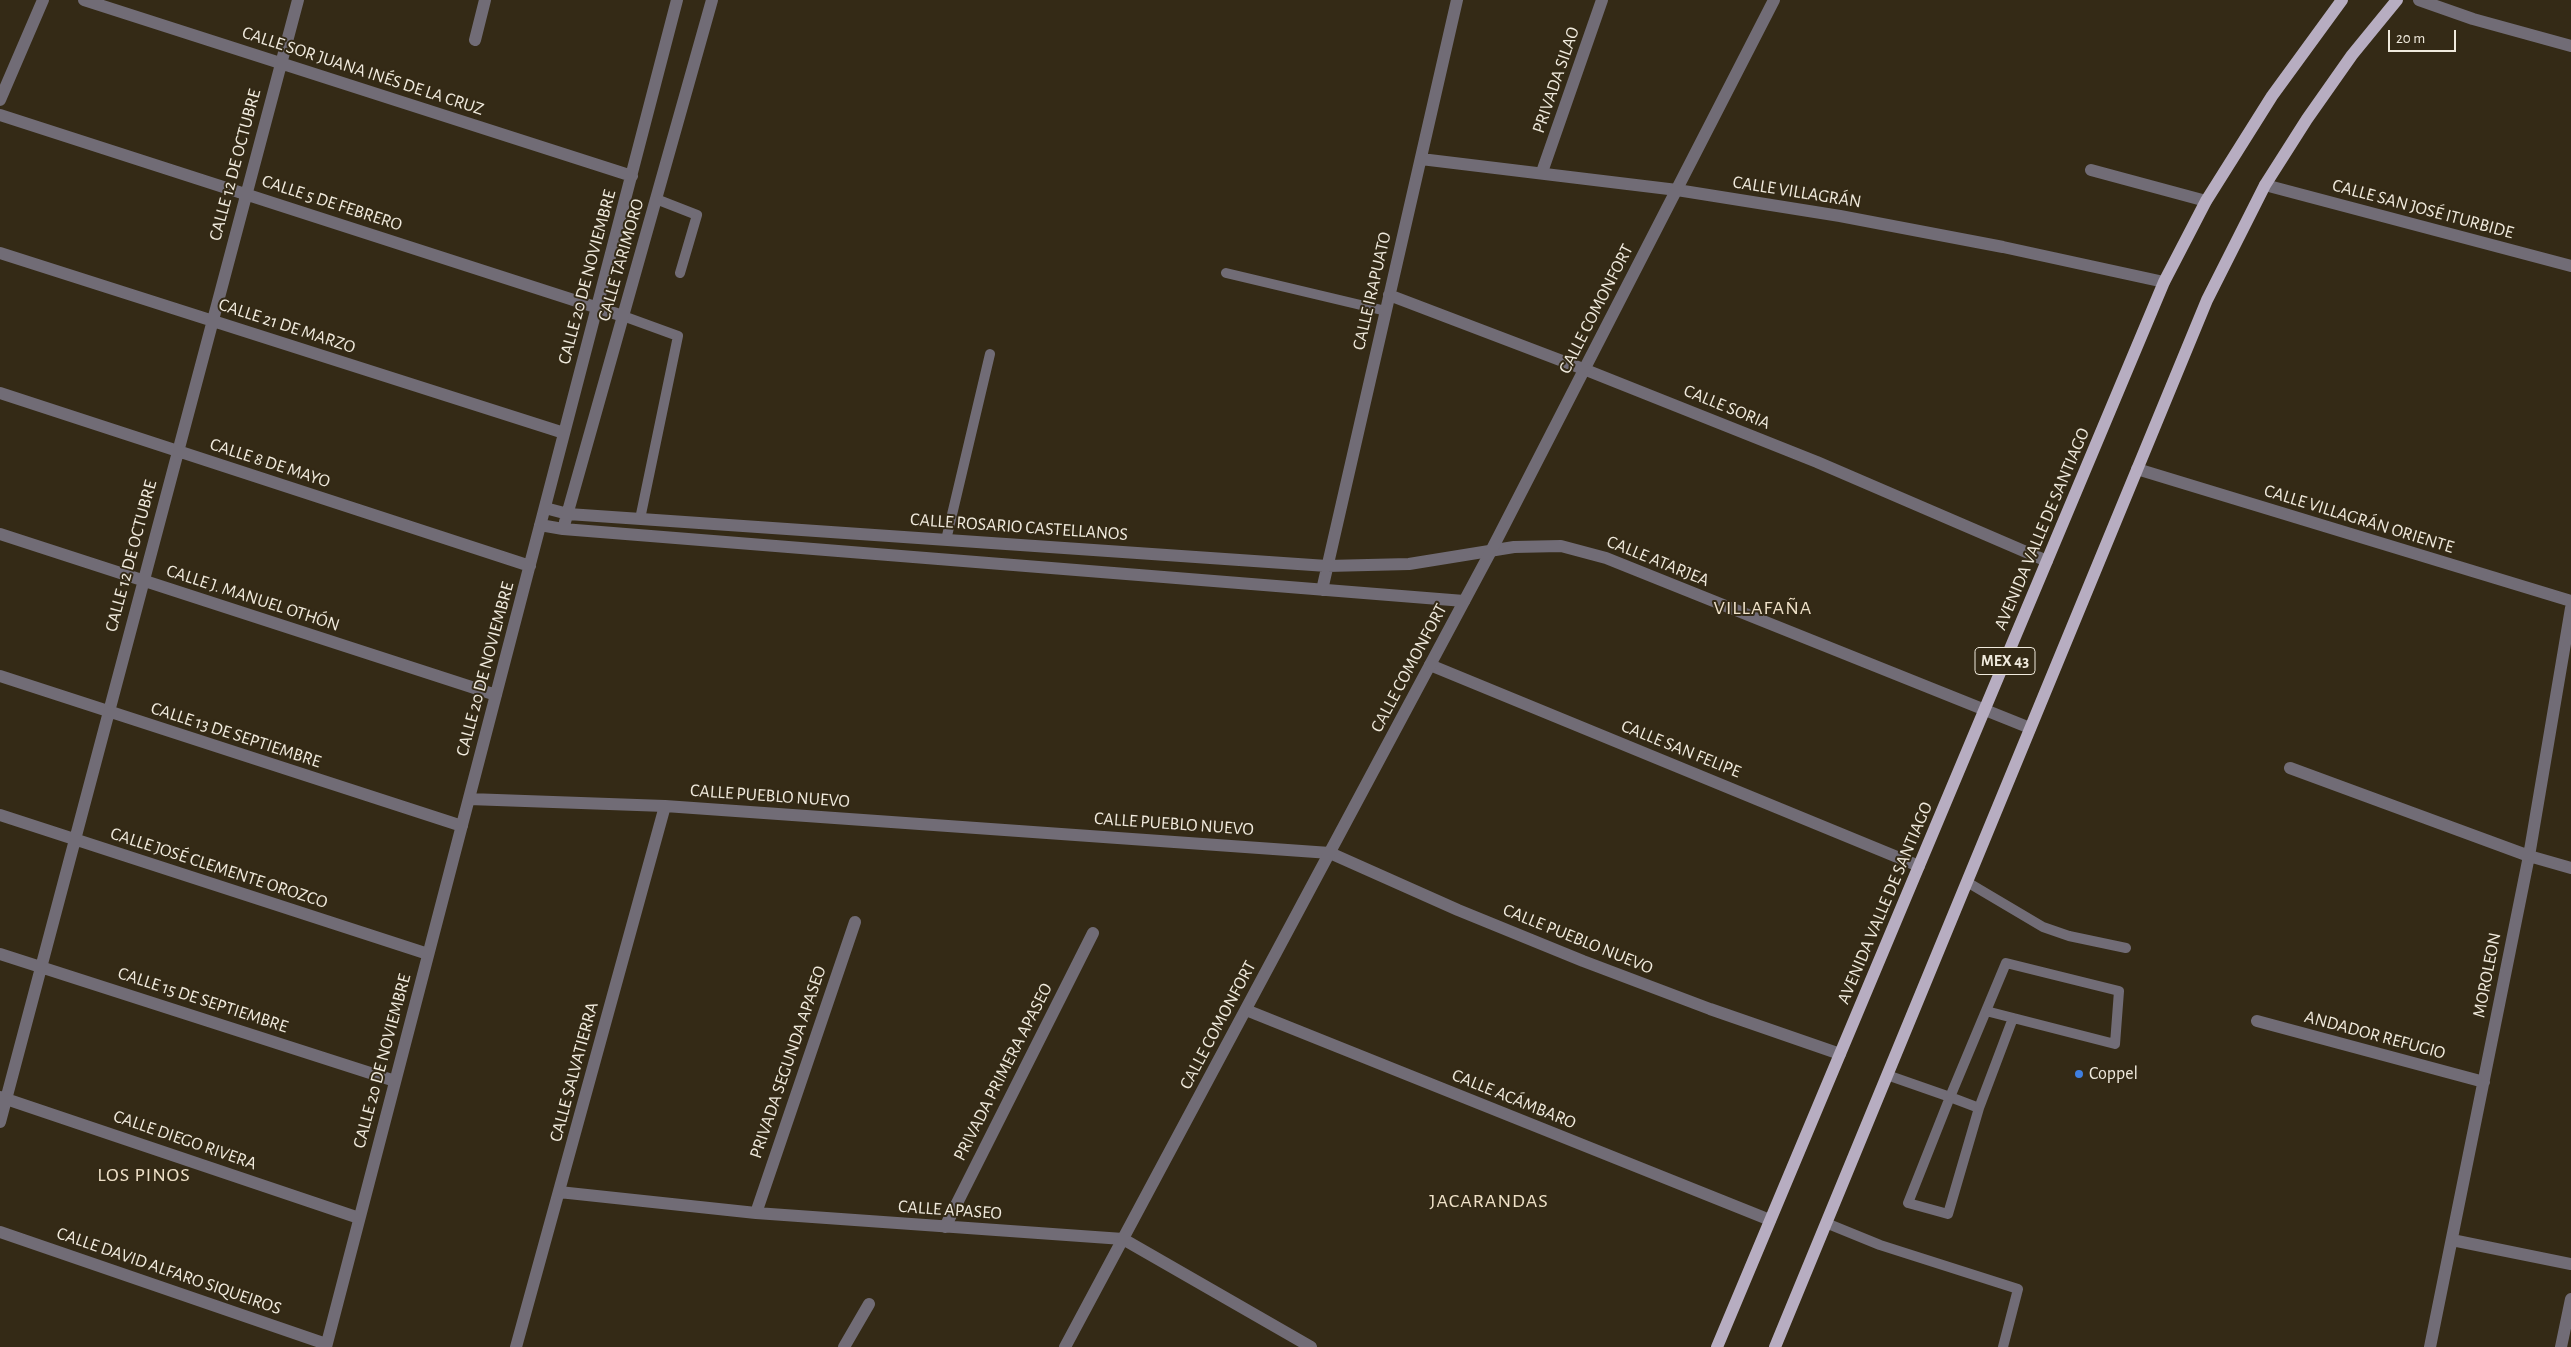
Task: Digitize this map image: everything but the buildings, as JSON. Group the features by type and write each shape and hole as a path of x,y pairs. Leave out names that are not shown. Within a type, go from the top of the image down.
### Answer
{"main road":[{"name":"AVENIDA VALLE DE SANTIAGO","path":"1717,1347 2164,282 2206,201 2272,96 2342,0"},
{"name":"MEX 43","path":"1775,1347 2207,300 2265,185 2307,118 2352,54 2397,0"}],"street":[{"path":"0,100 43,0"},
{"name":"CALLE SOR JUANA INÉS DE LA CRUZ","path":"84,0 632,176"},
{"name":"CALLE 12 DE OCTUBRE","path":"0,1122 3,1097 41,967 142,580 298,0"},
{"path":"475,40 485,0"},
{"name":"CALLE 20 DE NOVIEMBRE","path":"326,1346 530,566 595,308 632,176 677,0"},
{"name":"CALLE TARIMORO","path":"563,529 712,0"},
{"name":"CALLE IRAPUATO","path":"1322,590 1457,0"},
{"name":"PRIVADA SILAO","path":"1542,172 1602,0"},
{"name":"CALLE COMONFORT","path":"1065,1347 1491,551 1586,370 1774,0"},
{"path":"2419,0 2472,19 2571,46"},
{"name":"CALLE 5 DE FEBRERO","path":"0,115 623,316"},
{"name":"CALLE VILLAGRÁN","path":"1420,159 1542,172 1677,190 1850,218 2002,247 2164,282"},
{"path":"2091,170 2206,201"},
{"name":"CALLE SAN JOSÉ ITURBIDE","path":"2265,185 2571,266"},
{"name":"CALLE 21 DE MARZO","path":"0,253 564,432"},
{"name":"CALLE SORIA","path":"1389,295 1586,370 1816,462 2047,561"},
{"name":"CALLE 8 DE MAYO","path":"0,393 530,566"},
{"name":"CALLE VILLAGRÁN ORIENTE","path":"2137,469 2571,601"},
{"name":"CALLE ROSARIO CASTELLANOS","path":"545,508 568,514 1327,566 1409,564 1491,551"},
{"path":"540,525 563,529 1464,601"},
{"name":"CALLE J. MANUEL OTHÓN","path":"0,534 496,695"},
{"name":"CALLE ATARJEA","path":"1491,551 1537,545 1583,551 2030,728"},
{"name":"MOROLEON","path":"2430,1347 2529,856 2571,608"},
{"name":"CALLE SAN FELIPE","path":"1430,665 1919,866"},
{"name":"CALLE 13 DE SEPTIEMBRE","path":"0,676 462,826"},
{"path":"2290,768 2529,856 2571,868"},
{"name":"CALLE PUEBLO NUEVO","path":"469,799 665,806 1330,853 1458,910 1584,962 1710,1009 1840,1054"},
{"name":"CALLE SALVATIERRA","path":"516,1347 665,806"},
{"name":"CALLE JOSÉ CLEMENTE OROZCO","path":"0,815 428,954"},
{"name":"PRIVADA SEGUNDA APASEO","path":"756,1213 854,922"},
{"name":"PRIVADA PRIMERA APASEO","path":"945,1227 1093,933"},
{"name":"CALLE 15 DE SEPTIEMBRE","path":"0,954 395,1081"},
{"name":"CALLE ACÁMBARO","path":"1246,1010 1770,1220"},
{"name":"ANDADOR REFUGIO","path":"2257,1021 2484,1082"},
{"name":"CALLE DIEGO RIVERA","path":"3,1097 359,1218"},
{"name":"CALLE APASEO","path":"559,1192 756,1213 1123,1239 1311,1347"},
{"name":"CALLE DAVID ALFARO SIQUEIROS","path":"0,1232 326,1346"},
{"path":"2452,1240 2571,1264"},
{"path":"2561,1347 2571,1298"},
{"path":"844,1347 870,1304"}],"lane":[{"path":"656,199 697,215 680,274"},
{"path":"1226,273 1386,311"},
{"path":"623,316 678,336 640,519"},
{"path":"946,540 990,354"},
{"path":"1967,882 2043,927 2069,936 2126,948"},
{"path":"1986,1011 2115,1044 2119,991 2006,963 1950,1097 1908,1203 1948,1214 1979,1108 2013,1018"},
{"path":"1887,1075 1979,1108"},
{"path":"1826,1223 1880,1244 2018,1289 2003,1347"}],"place":[{"name":"Coppel","path":"2079,1074"}],"district":[{"name":"VILLAFAÑA","path":"1763,608"},
{"name":"LOS PINOS","path":"144,1175"},
{"name":"JACARANDAS","path":"1489,1201"}]}
